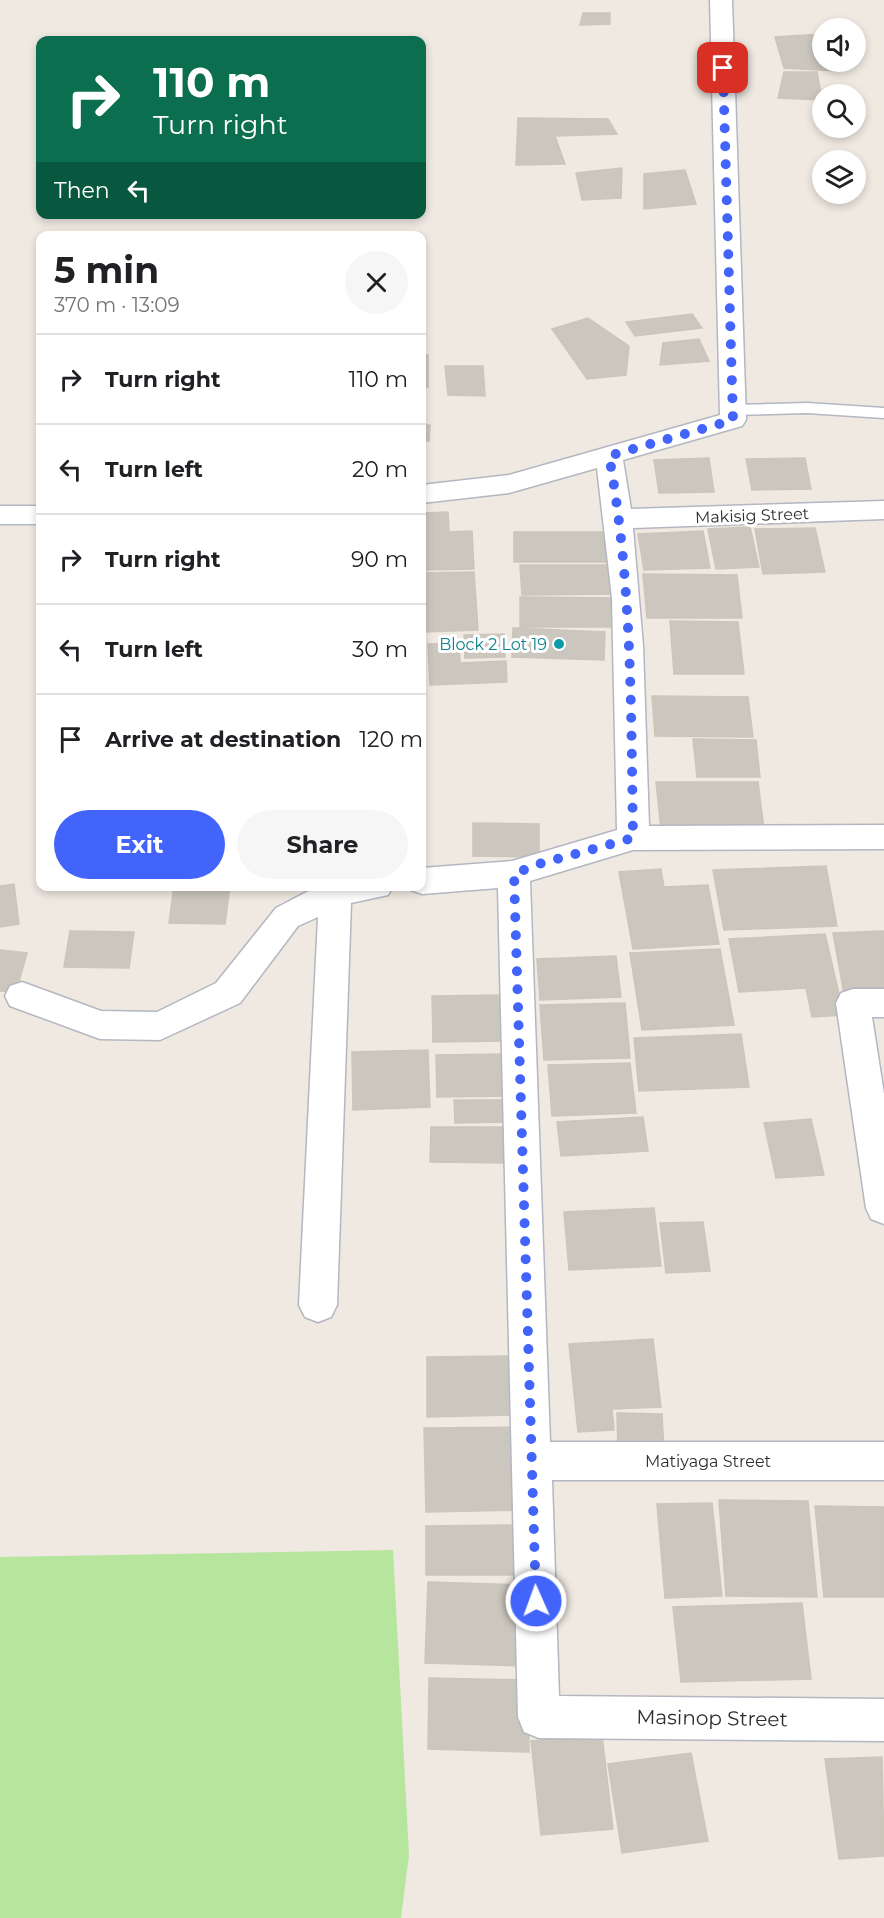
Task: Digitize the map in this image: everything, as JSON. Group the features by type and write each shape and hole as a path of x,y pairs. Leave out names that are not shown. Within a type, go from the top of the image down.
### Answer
{"street":[{"path":"426,494 509,484 733,420 721,0"},
{"path":"609,456 621,519 630,674 633,838"},
{"name":"Makisig Street","path":"621,519 884,510"},
{"path":"0,515 36,515"},
{"path":"426,881 514,874 539,864 633,838 884,837"},
{"path":"514,874 531,1461"},
{"path":"22,996 100,1024 160,1026 228,993 287,917 335,893 347,891"},
{"path":"318,1305 335,893"},
{"path":"884,1003 853,1003 884,1208"},
{"name":"Matiyaga Street","path":"531,1461 884,1461"},
{"name":"Masinop Street","path":"531,1461 539,1717 884,1720"}],"lane":[{"path":"733,410 807,408 884,413"}],"green space":[{"path":"393,1550 409,1855 401,1918 0,1918 0,1557"}],"building":[{"path":"583,13 610,13 610,24 580,25"},
{"path":"812,35 812,70 784,68 775,37"},
{"path":"784,72 817,72 819,84 812,84 812,100 778,98"},
{"path":"518,118 608,119 617,134 555,136 565,164 516,165"},
{"path":"622,168 621,198 582,200 576,173"},
{"path":"685,170 696,204 644,209 644,174"},
{"path":"692,314 702,328 635,336 626,322"},
{"path":"588,318 629,346 626,375 587,379 552,329"},
{"path":"699,339 709,361 660,365 663,343"},
{"path":"426,355 428,355 428,387 426,387"},
{"path":"445,366 483,366 485,396 448,395"},
{"path":"426,425 430,425 429,441 426,441"},
{"path":"709,458 714,492 659,493 654,460"},
{"path":"805,458 811,489 752,490 746,459"},
{"path":"448,512 449,532 472,531 474,569 426,570 426,513"},
{"path":"750,527 759,567 716,569 708,529"},
{"path":"815,528 825,572 763,574 755,529"},
{"path":"703,531 710,568 644,570 638,534"},
{"path":"514,532 604,532 606,562 514,562"},
{"path":"520,565 613,565 616,594 522,595"},
{"path":"474,572 478,630 426,632 426,573"},
{"path":"643,574 737,575 742,618 647,618"},
{"path":"520,597 611,598 612,627 520,627"},
{"path":"670,621 738,622 744,674 674,674"},
{"name":"Block 2 Lot 19","path":"513,628 605,632 604,660 512,657"},
{"path":"504,634 505,657 465,658 464,635"},
{"path":"459,643 460,663 506,661 507,682 430,685 428,644"},
{"path":"652,696 748,697 753,737 655,736"},
{"path":"693,739 756,740 760,777 697,777"},
{"path":"656,782 758,782 764,829 661,830"},
{"path":"473,823 539,824 539,857 473,856"},
{"path":"826,866 837,926 724,930 713,870"},
{"path":"661,869 664,887 708,885 719,944 633,949 619,872"},
{"path":"14,884 19,924 0,927 0,886"},
{"path":"173,891 229,891 225,924 169,923"},
{"path":"70,931 134,932 129,968 64,967"},
{"path":"884,931 884,993 844,994 833,933"},
{"path":"825,934 844,1015 812,1017 806,988 739,992 729,939"},
{"path":"720,949 734,1025 642,1030 630,953"},
{"path":"0,950 27,953 16,992 0,991"},
{"path":"616,956 621,997 540,1000 537,959"},
{"path":"506,995 508,1041 433,1042 432,996"},
{"path":"625,1003 630,1058 544,1060 540,1005"},
{"path":"741,1034 749,1087 639,1091 634,1038"},
{"path":"428,1050 430,1107 353,1110 352,1052"},
{"path":"509,1054 509,1096 437,1097 436,1055"},
{"path":"630,1063 636,1113 552,1116 548,1065"},
{"path":"454,1100 510,1100 511,1122 455,1123"},
{"path":"643,1117 648,1151 561,1156 557,1122"},
{"path":"811,1119 824,1175 776,1178 764,1123"},
{"path":"431,1127 517,1127 518,1163 430,1162"},
{"path":"654,1208 661,1266 569,1270 564,1212"},
{"path":"703,1222 710,1271 666,1273 660,1223"},
{"path":"653,1339 661,1407 612,1409 614,1430 578,1432 569,1344"},
{"path":"511,1356 514,1415 427,1417 427,1357"},
{"path":"617,1413 662,1414 664,1453 618,1452"},
{"path":"525,1427 528,1510 426,1512 424,1428"},
{"path":"719,1500 808,1501 817,1597 726,1596"},
{"path":"712,1503 722,1596 665,1598 657,1504"},
{"path":"815,1506 884,1507 884,1597 824,1597"},
{"path":"521,1525 522,1575 426,1575 426,1526"},
{"path":"428,1582 528,1585 527,1666 425,1663"},
{"path":"802,1603 811,1679 681,1682 673,1607"},
{"path":"429,1678 528,1680 529,1752 428,1749"},
{"path":"602,1735 613,1829 541,1835 531,1741"},
{"path":"691,1753 708,1841 622,1853 608,1764"},
{"path":"882,1757 884,1856 839,1859 825,1759"}],"place":[{"name":"Block 2 Lot 19","path":"559,644"}],"route":[{"path":"536,1601 514,874 539,864 633,838 630,674 621,519 609,456 733,420 723,68"}]}
